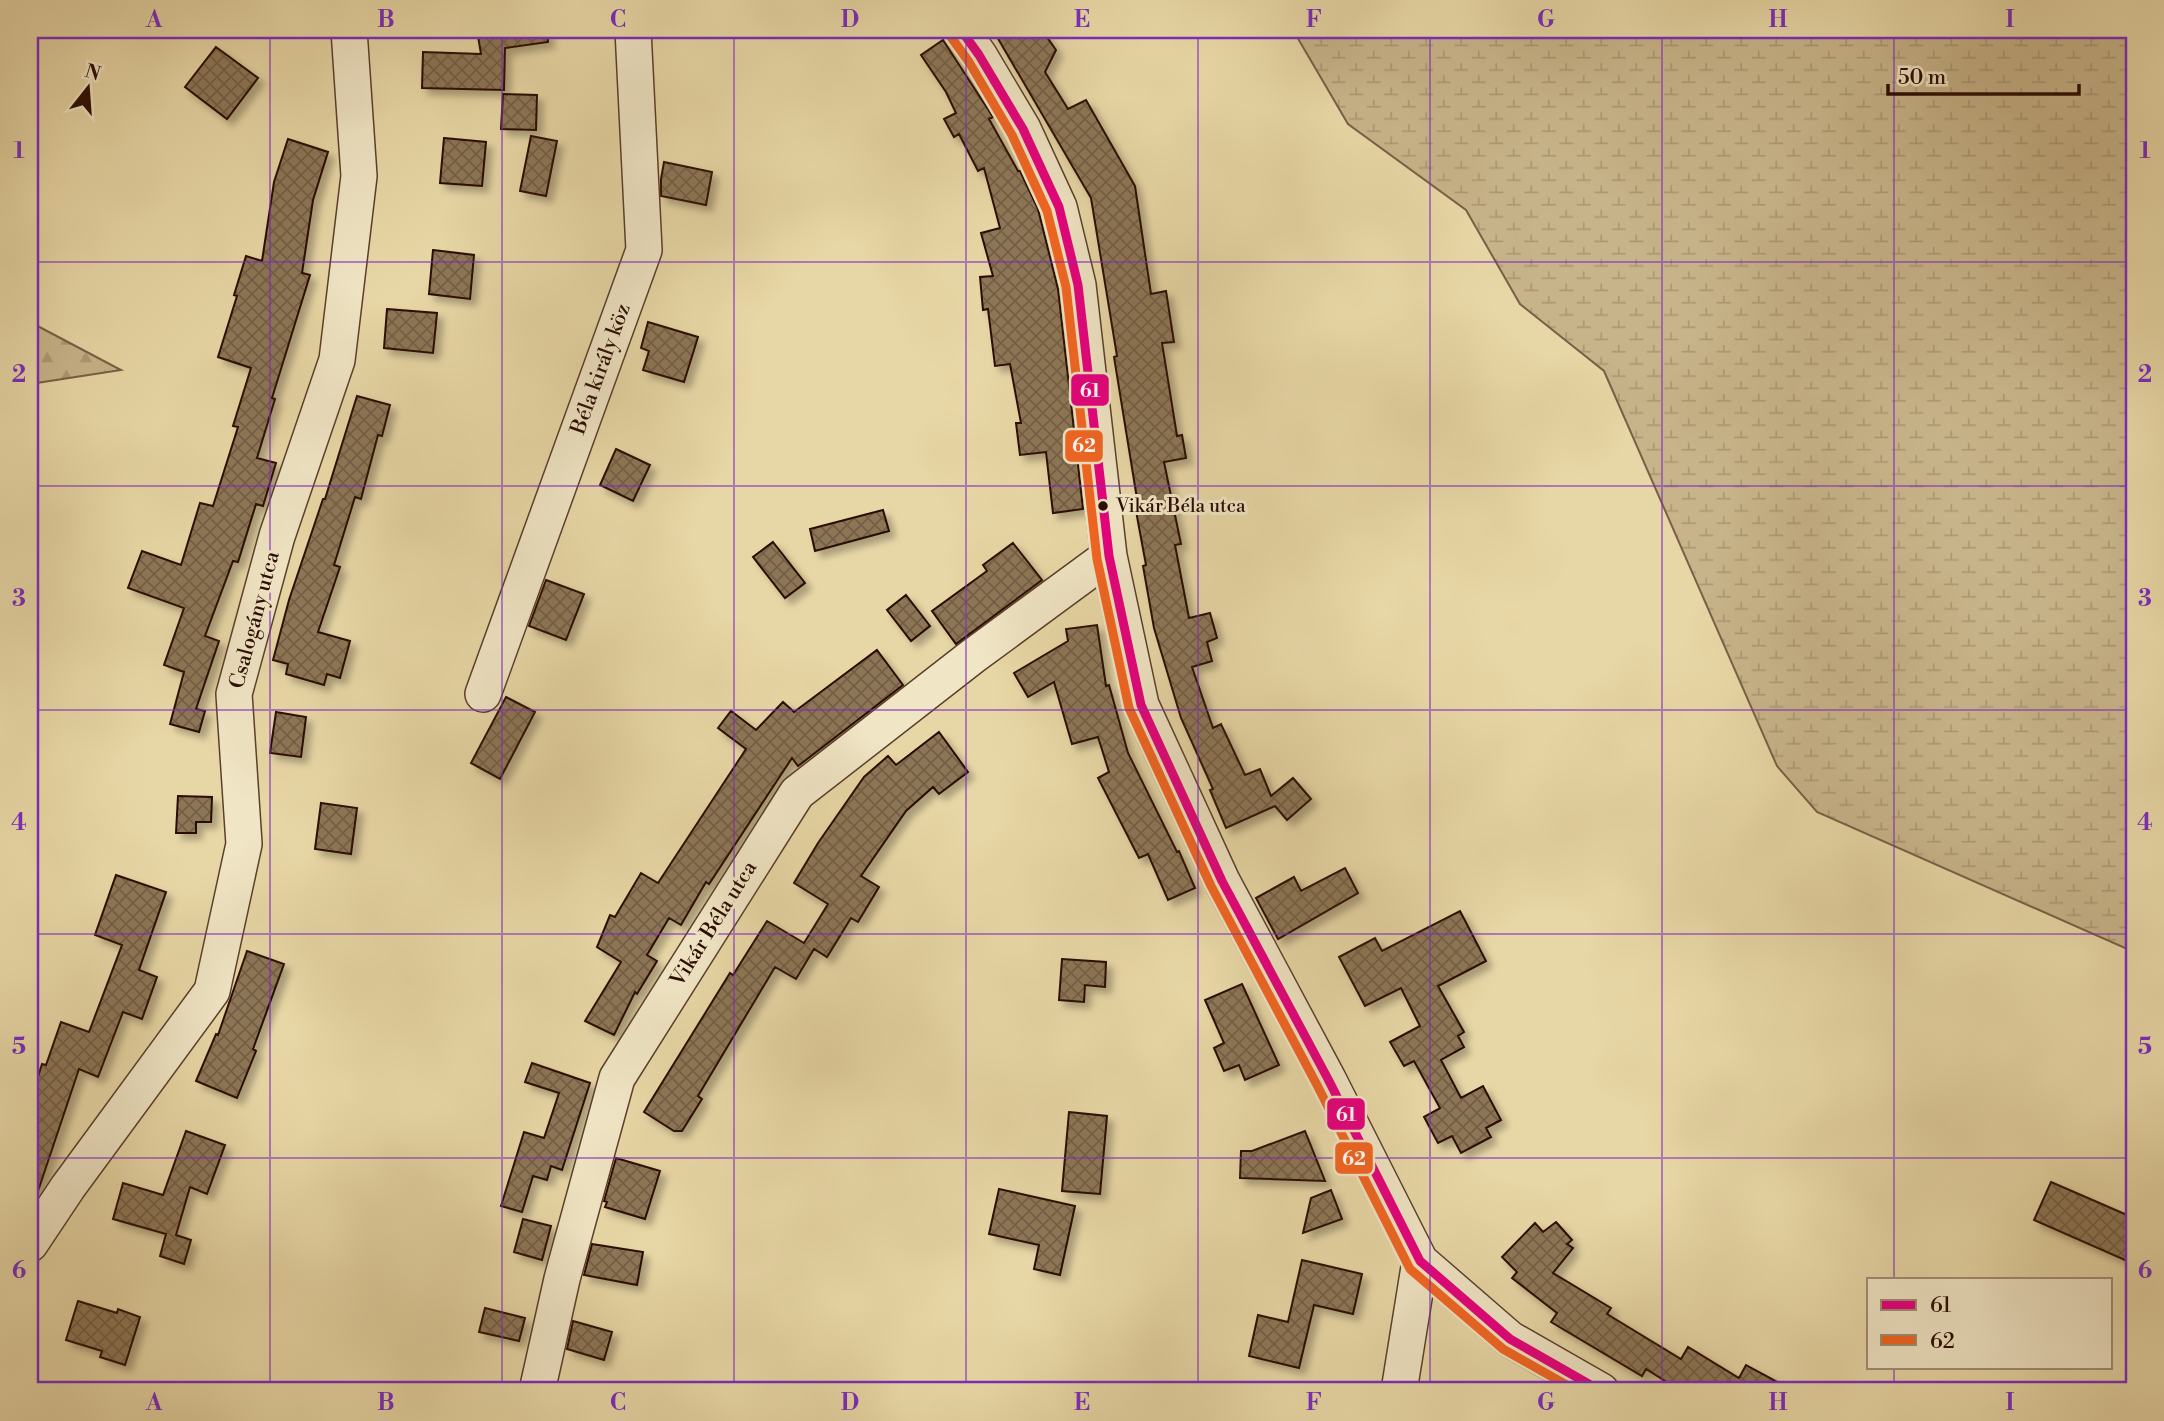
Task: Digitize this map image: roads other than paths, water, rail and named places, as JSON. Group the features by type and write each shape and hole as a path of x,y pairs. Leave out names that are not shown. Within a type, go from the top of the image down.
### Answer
{"street":[{"name":"Csalogány utca","path":"30,1244 68,1187 212,991 244,844 234,694 277,536 337,360 359,176 349,30"},
{"name":"Béla király köz","path":"483,694 643,250 633,30"},
{"path":"961,30 1023,128 1059,207 1077,285 1109,556 1141,705 1222,881 1328,1079 1420,1261 1510,1339 1601,1391"},
{"name":"Vikár Béla utca","path":"537,1391 562,1279 617,1078 797,793 973,656 1109,556"},
{"path":"1399,1391 1420,1261"}],"place":[{"name":"Vikár Béla utca","path":"1103,506"}]}
